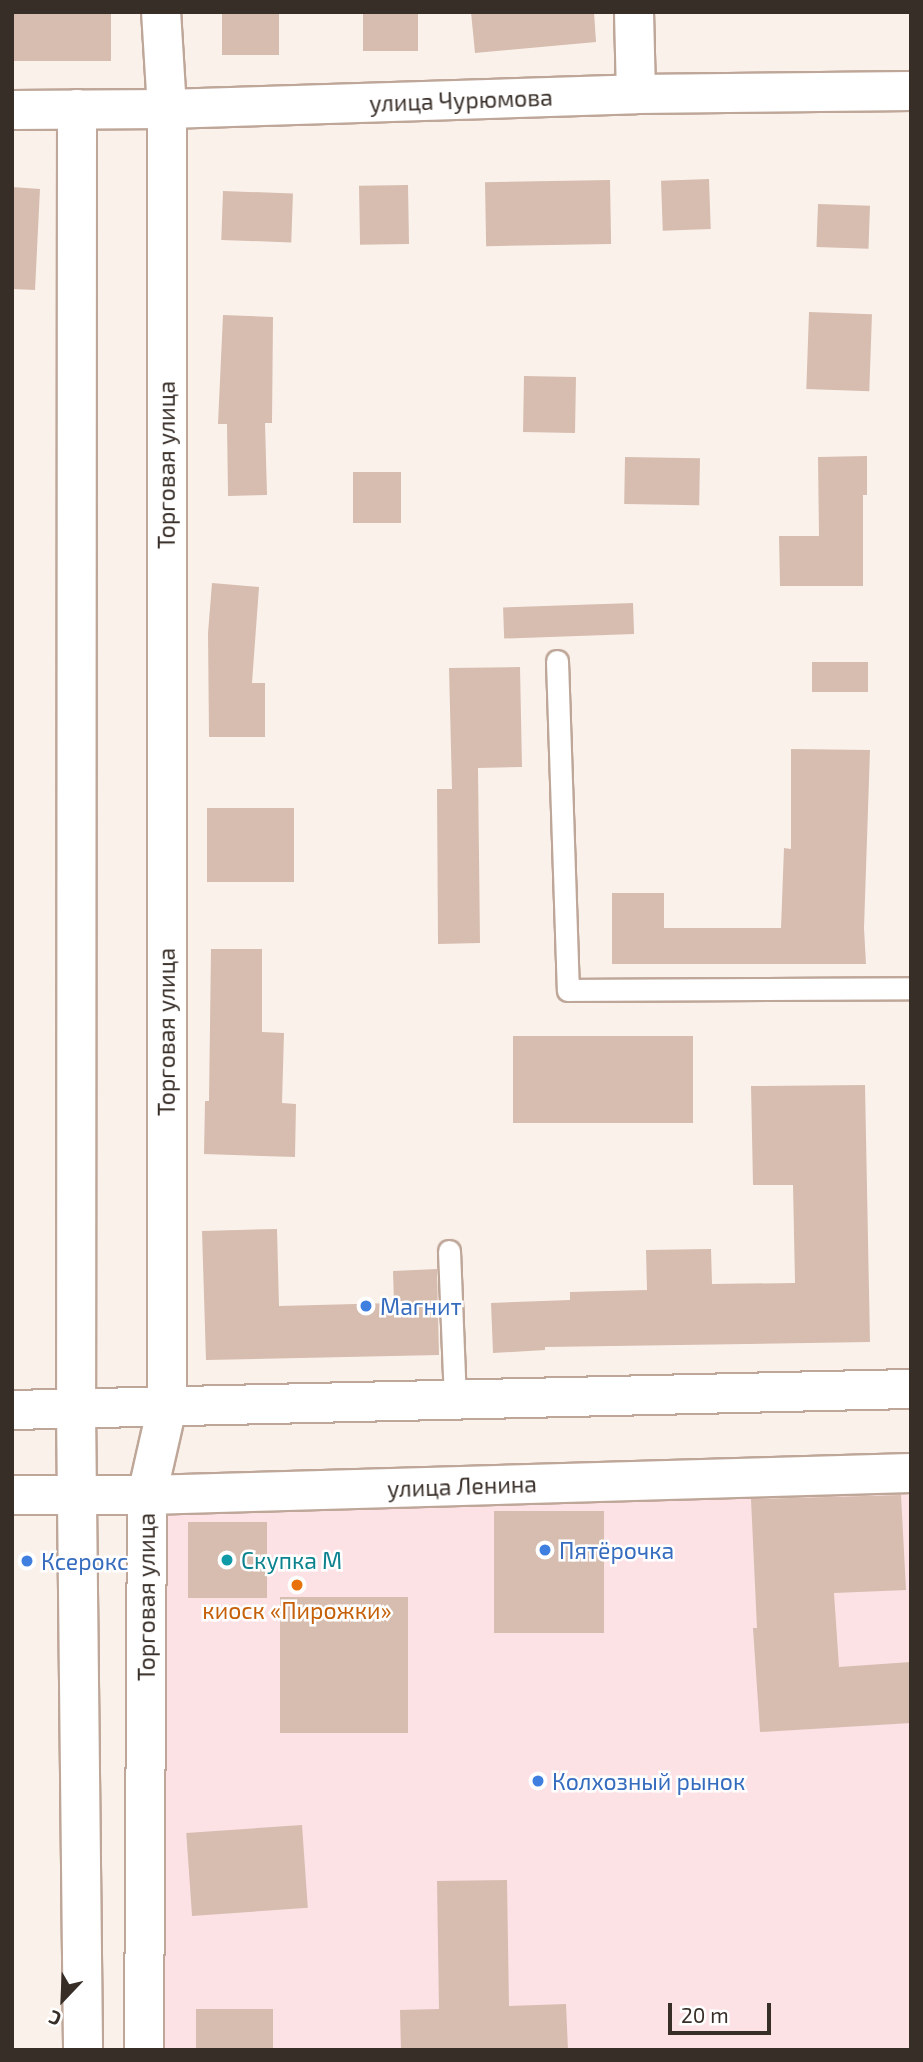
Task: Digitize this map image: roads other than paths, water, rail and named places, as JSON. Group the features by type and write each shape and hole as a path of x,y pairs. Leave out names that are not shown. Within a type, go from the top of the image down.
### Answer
{"street":[{"name":"Торговая улица","path":"144,2050 147,1495 167,1407 167,109 161,12"},
{"path":"634,12 636,94"},
{"name":"улица Чурюмова","path":"12,110 167,109 636,94 911,91"},
{"path":"77,109 76,1409 83,2050"},
{"path":"12,1410 911,1389"},
{"name":"улица Ленина","path":"12,1495 147,1495 911,1473"}],"lane":[{"path":"557,662 568,990 911,988"},
{"path":"449,1251 455,1400"}],"place":[{"name":"Магнит","path":"366,1306"},
{"name":"Пятёрочка","path":"545,1550"},
{"name":"Скупка М","path":"227,1560"},
{"name":"Ксерокс","path":"27,1561"},
{"name":"киоск «Пирожки»","path":"297,1585"},
{"name":"Колхозный рынок","path":"538,1781"}]}
